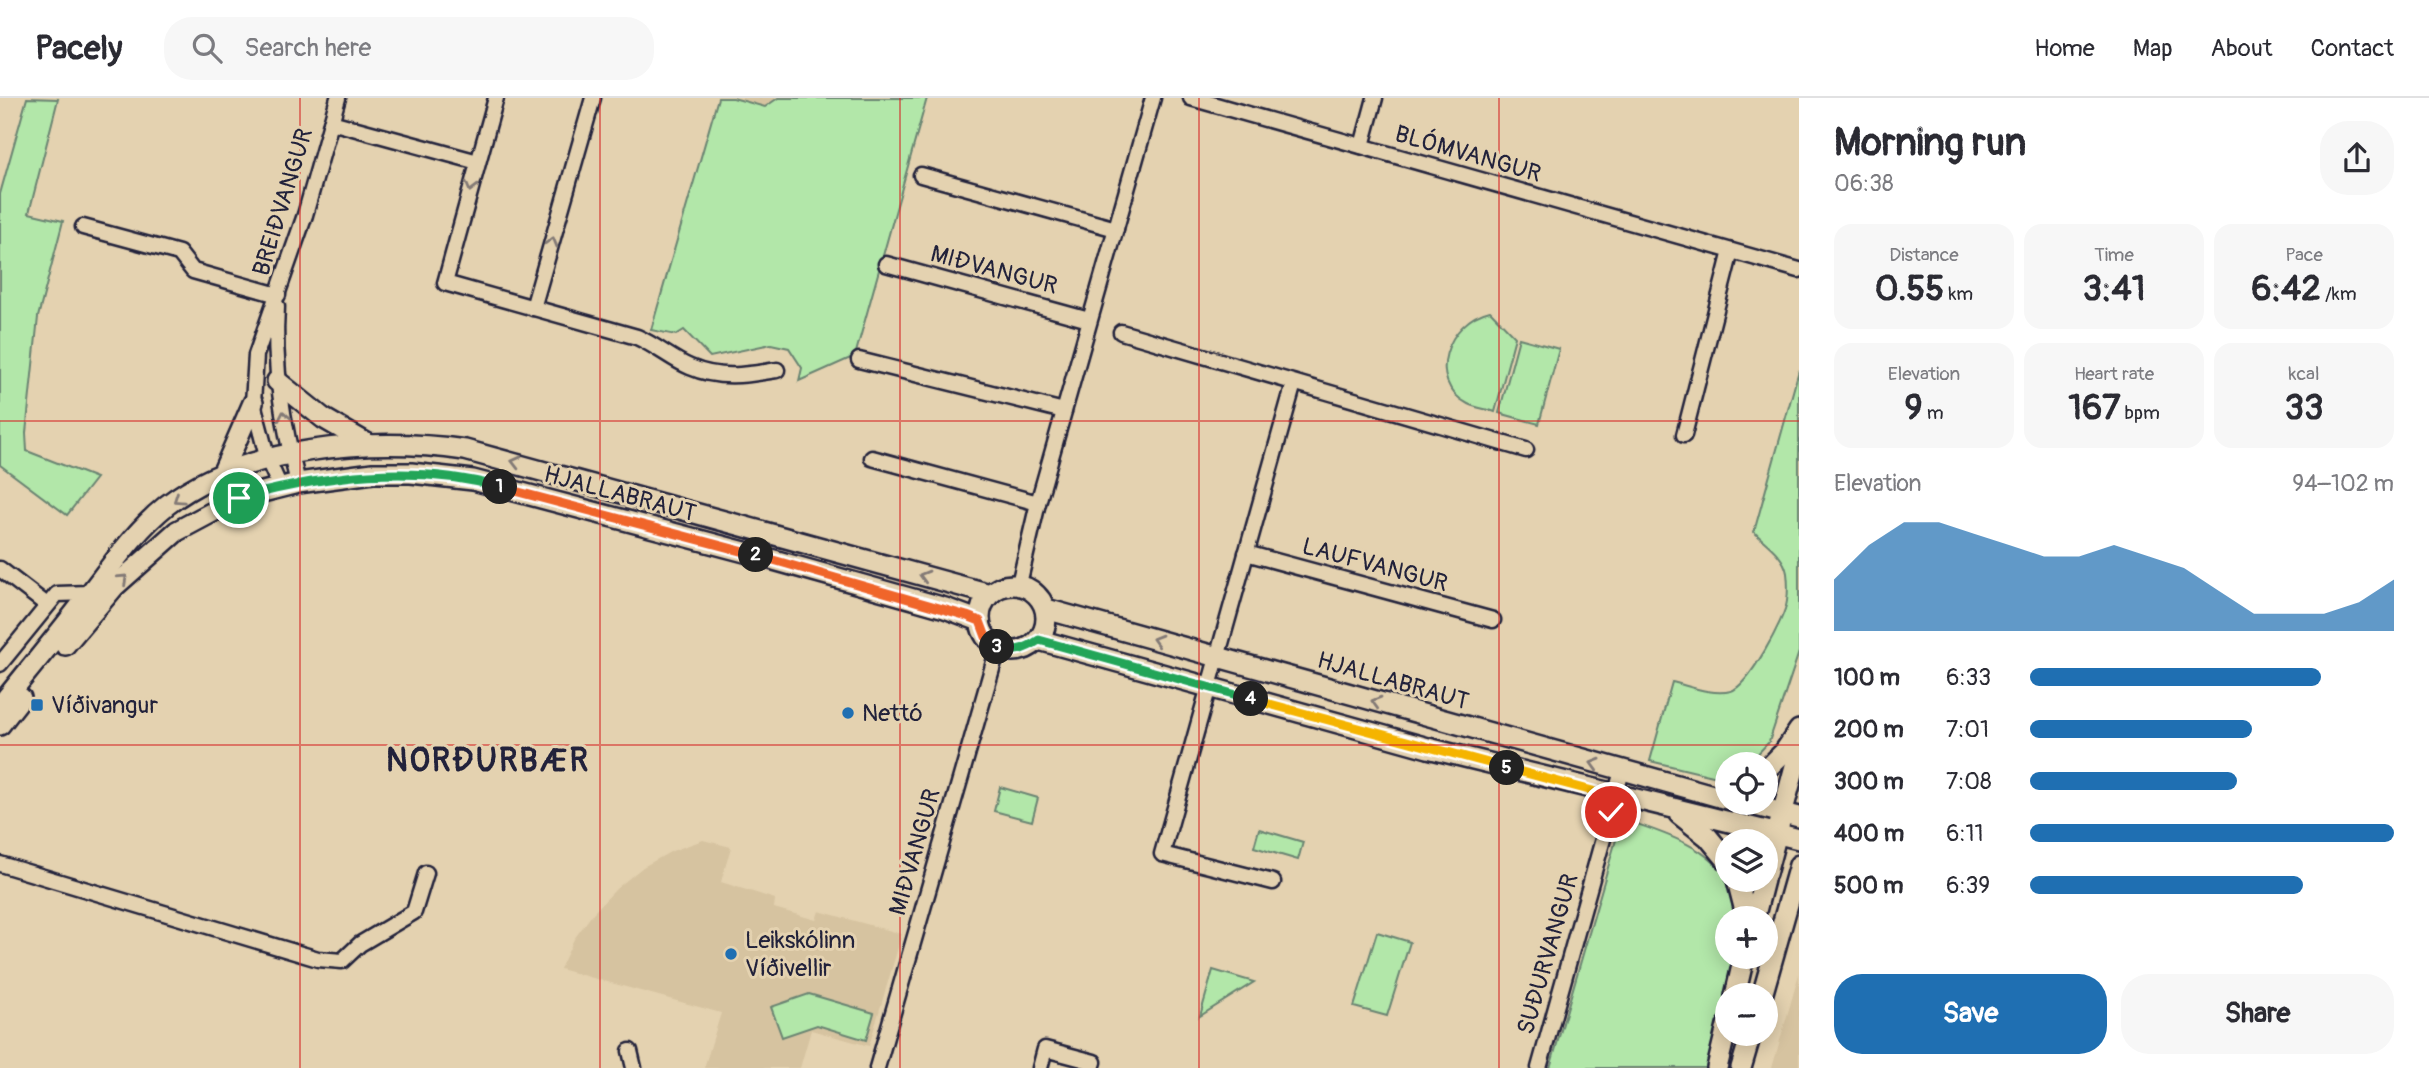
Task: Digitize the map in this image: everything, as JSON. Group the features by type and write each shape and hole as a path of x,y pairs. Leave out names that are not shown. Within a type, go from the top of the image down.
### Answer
{"main road":[{"path":"277,381 323,418 369,444"},
{"path":"222,474 253,403"},
{"name":"HJALLABRAUT","path":"0,706 117,555 151,520 184,494 222,474 268,460 291,454 369,444 434,445 524,464 990,594"},
{"name":"HJALLABRAUT","path":"0,725 114,587 177,531 239,498 289,485 373,473 411,473 473,480 766,558 945,608 980,621"},
{"path":"1019,584 1039,596 1046,609 1045,629 1039,640 1027,648 1013,651 998,648 986,637 980,621 984,602 998,588 1019,584"},
{"name":"HJALLABRAUT","path":"1046,609 1622,771 1715,793"},
{"path":"1039,640 1615,797 1755,829"},
{"path":"1778,758 1799,730"},
{"path":"1778,833 1791,815 1799,751"},
{"path":"1675,811 1715,845"},
{"path":"1778,834 1799,839"},
{"path":"1766,983 1799,865"},
{"path":"1783,925 1799,903"},
{"path":"1717,1068 1722,1046"},
{"path":"1741,1068 1747,1046"}],"street":[{"name":"BREIÐVANGUR","path":"289,485 268,460 253,403 256,355 305,215 338,98"},
{"path":"496,98 445,283 638,337 662,348 688,367 717,376 777,370"},
{"path":"533,308 593,98"},
{"path":"1019,584 1038,503 1153,98"},
{"name":"BLÓMVANGUR","path":"1191,98 1799,271"},
{"path":"1362,146 1375,98"},
{"name":"BREIÐVANGUR","path":"331,122 478,162"},
{"path":"921,174 1116,229"},
{"name":"BREIÐVANGUR","path":"83,227 178,253 193,271 278,295"},
{"path":"1684,435 1731,251"},
{"name":"MIÐVANGUR","path":"886,264 1089,320"},
{"name":"BREIÐVANGUR","path":"278,295 274,354 291,454 289,485"},
{"path":"1121,332 1525,450"},
{"path":"859,360 1064,411"},
{"path":"1273,882 1162,855 1294,383"},
{"path":"872,458 1038,503"},
{"name":"LAUFVANGUR","path":"1246,553 1493,620"},
{"path":"0,569 47,605"},
{"path":"0,664 57,594 90,593"},
{"name":"MIÐVANGUR","path":"877,1068 998,648"},
{"name":"SUÐURVANGUR","path":"1539,1068 1622,771"},
{"path":"0,864 318,959 342,961 360,944 414,912 426,873"},
{"path":"1040,1068 1045,1049 1094,1062 1092,1068"},
{"path":"630,1051 634,1068"}],"shaded area":[{"path":"733,98 778,98 765,107"},
{"name":"Leikskólinn Víðivellir","path":"703,840 731,847 721,882 775,899 774,908 816,920 819,911 902,934 869,1046 811,1030 800,1068 704,1068 721,1013 560,969 574,939 594,912 617,888 643,867 672,851"},
{"path":"1799,974 1799,1068 1772,1068"}],"green space":[{"path":"27,98 58,99 29,213 63,221 38,317 26,433 27,451 96,478 67,515 0,465 0,194"},
{"path":"718,98 733,98 765,107 778,98 927,98 855,356 799,381 802,368 789,348 771,344 710,357 684,330 676,335 651,330"},
{"path":"1490,311 1515,337 1495,412 1474,407 1455,394 1447,382 1445,368 1447,353 1462,327 1475,317"},
{"path":"1519,338 1559,349 1539,424 1499,413"},
{"path":"1799,370 1799,652 1769,742 1759,752 1715,752 1715,777 1650,761 1672,682 1701,690 1731,691 1756,665 1780,622 1787,601 1787,573 1774,550 1754,532"},
{"path":"1000,787 1038,798 1032,821 994,811"},
{"path":"1622,819 1681,841 1709,858 1715,865 1715,892 1730,892 1733,906 1715,906 1715,969 1732,969 1729,983 1715,983 1715,1046 1710,1068 1550,1068"},
{"path":"1259,829 1303,842 1298,860 1254,847"},
{"path":"1377,932 1410,942 1387,1016 1354,1007"},
{"path":"1213,970 1254,982 1200,1016"},
{"path":"809,994 874,1013 866,1040 817,1025 782,1037 771,1007"}],"place":[{"name":"Víðivangur","path":"37,705"},
{"name":"Nettó","path":"848,713"},
{"name":"Leikskólinn Víðivellir","path":"731,954"}],"district":[{"name":"NORÐURBÆR","path":"488,761"}],"route":[{"path":"239,498 298,483 373,473 411,473 473,480 945,608 980,621 986,637 998,648 1013,651 1027,648 1039,640 1615,797 1611,812"}]}
